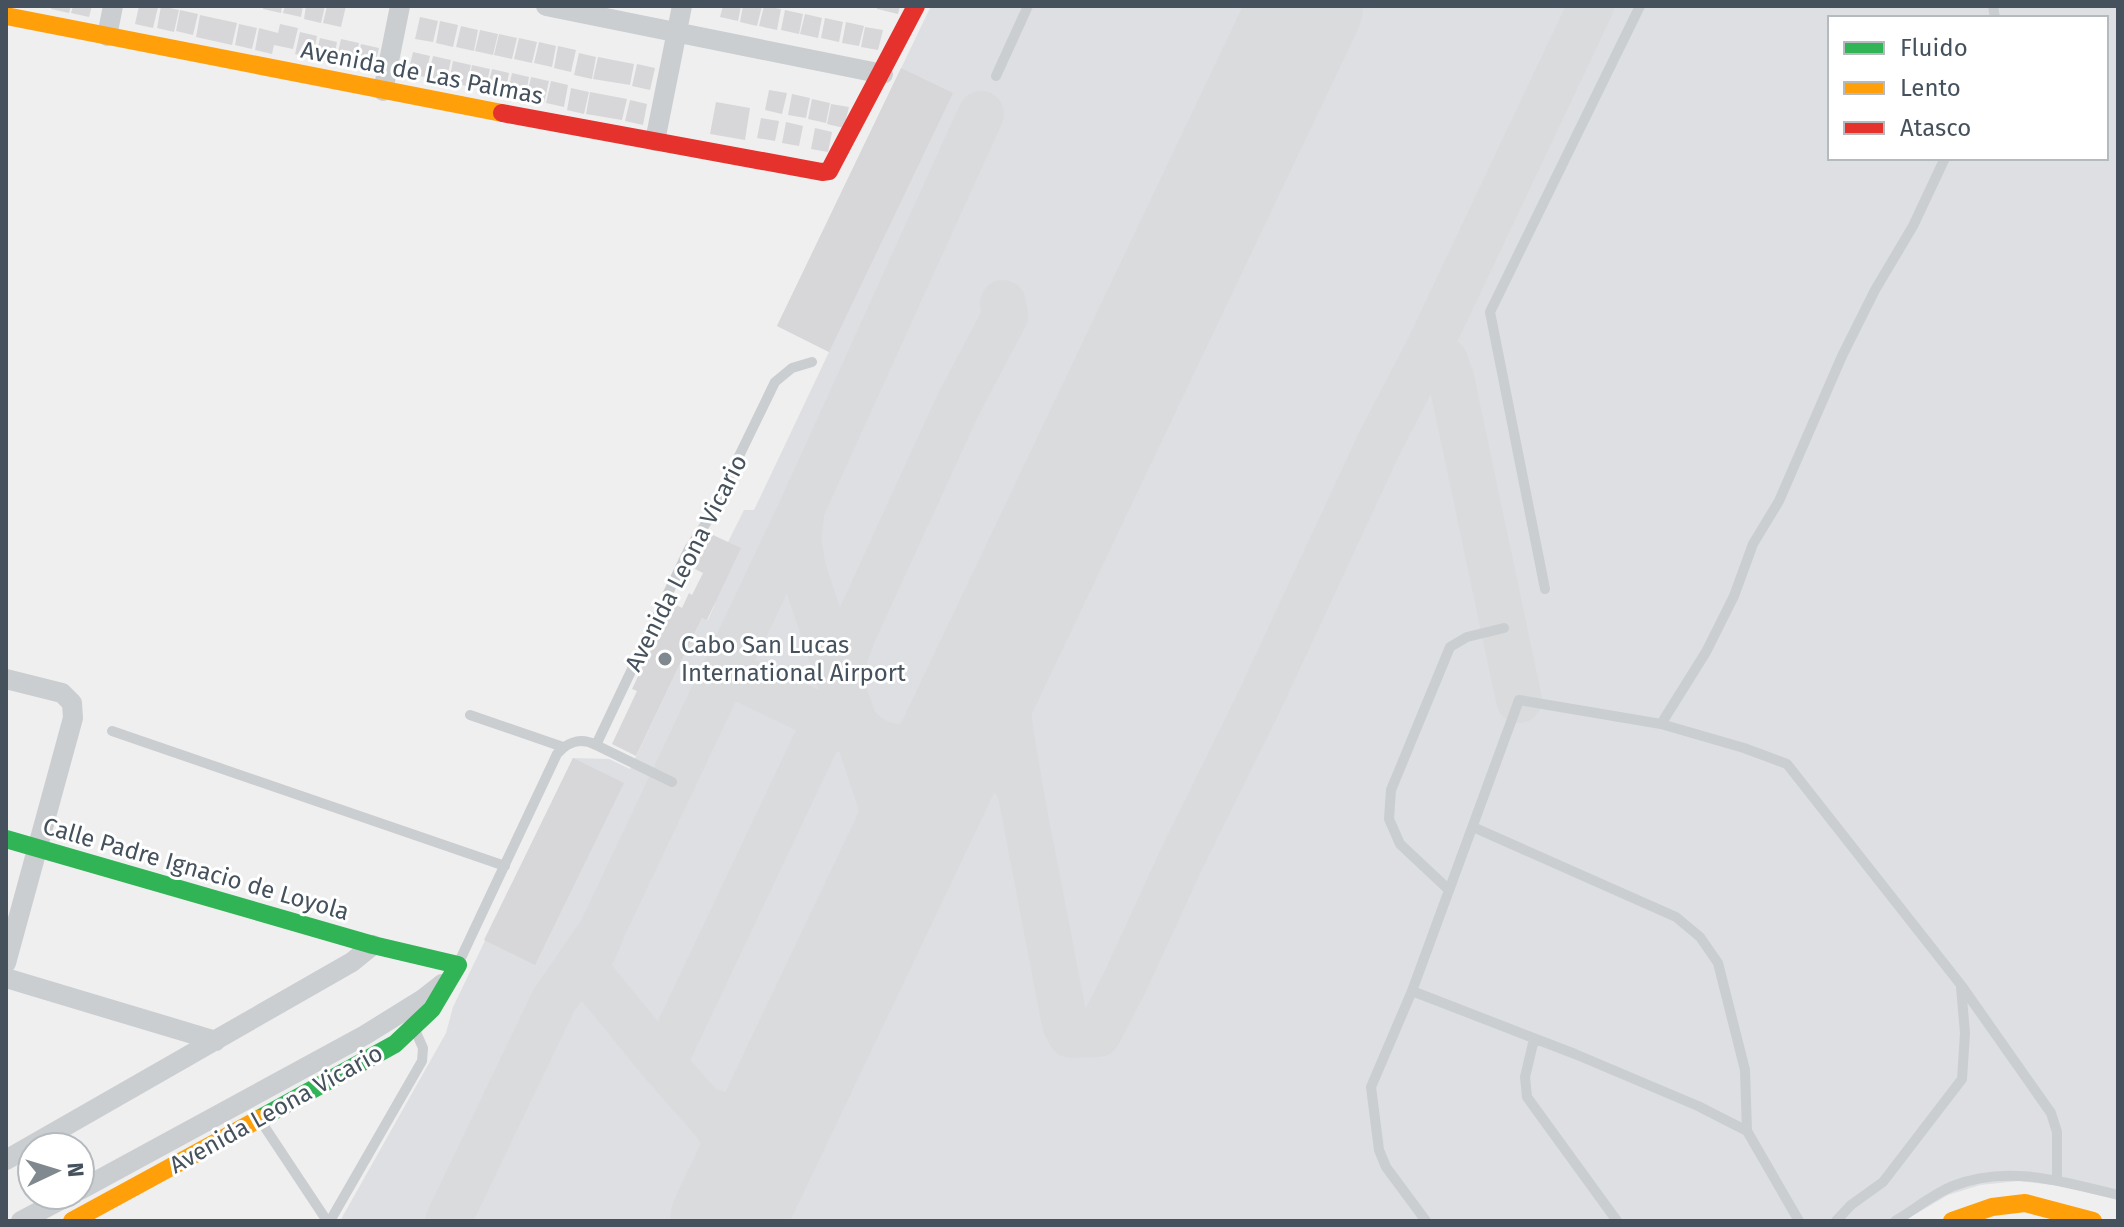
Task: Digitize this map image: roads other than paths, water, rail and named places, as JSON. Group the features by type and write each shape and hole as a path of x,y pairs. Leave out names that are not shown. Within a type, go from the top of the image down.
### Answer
{"street":[{"path":"107,36 113,6"},
{"path":"383,91 400,6"},
{"path":"546,6 883,74 916,6"},
{"path":"655,141 682,6"},
{"name":"Avenida de Las Palmas","path":"6,16 383,91 822,172 829,171 883,74"},
{"path":"6,679 62,693 72,703 73,718 6,963"},
{"name":"Calle Padre Ignacio de Loyola","path":"6,839 457,967"},
{"path":"6,1160 352,962 373,945"},
{"name":"Avenida Leona Vicario","path":"72,1221 379,1054 457,967"},
{"path":"6,978 216,1041"},
{"name":"Avenida Leona Vicario","path":"96,1181 365,1035 410,1019"},
{"path":"1952,1221 1992,1207 2093,1221"},
{"path":"21,1221 40,1211"}],"lane":[{"path":"996,76 1028,6"},
{"path":"1545,589 1490,312 1640,6"},
{"path":"1661,724 1706,652 1734,596 1753,544 1779,501 1842,356 1875,290 1913,226 1944,160"},
{"name":"Avenida Leona Vicario","path":"596,745 689,549 708,520 775,382 792,368 812,362"},
{"path":"1449,890 1400,844 1389,819 1391,790 1450,647 1467,637 1504,628"},
{"path":"1426,1221 1386,1167 1379,1150 1371,1087 1412,991 1519,700 1661,724 1787,764 1961,985 2051,1113 2057,1132 2057,1180"},
{"path":"470,715 563,747 576,742 596,745 672,782"},
{"path":"112,731 505,866"},
{"name":"Avenida Leona Vicario","path":"457,967 563,747"},
{"path":"1473,827 1676,917 1700,937 1718,963 1745,1070 1747,1131 1799,1221"},
{"path":"1836,1221 1851,1205 1883,1182 1962,1079 1965,1033 1961,985"},
{"path":"1412,991 1698,1106 1747,1131"},
{"path":"259,1119 328,1221 422,1061 423,1048 410,1019"},
{"path":"1534,1039 1525,1077 1527,1097 1617,1221"},
{"path":"1895,1221 1953,1186 1984,1178 2017,1175 2057,1180 2118,1195"}],"place":[{"name":"Cabo San Lucas International Airport","path":"665,659"}]}
